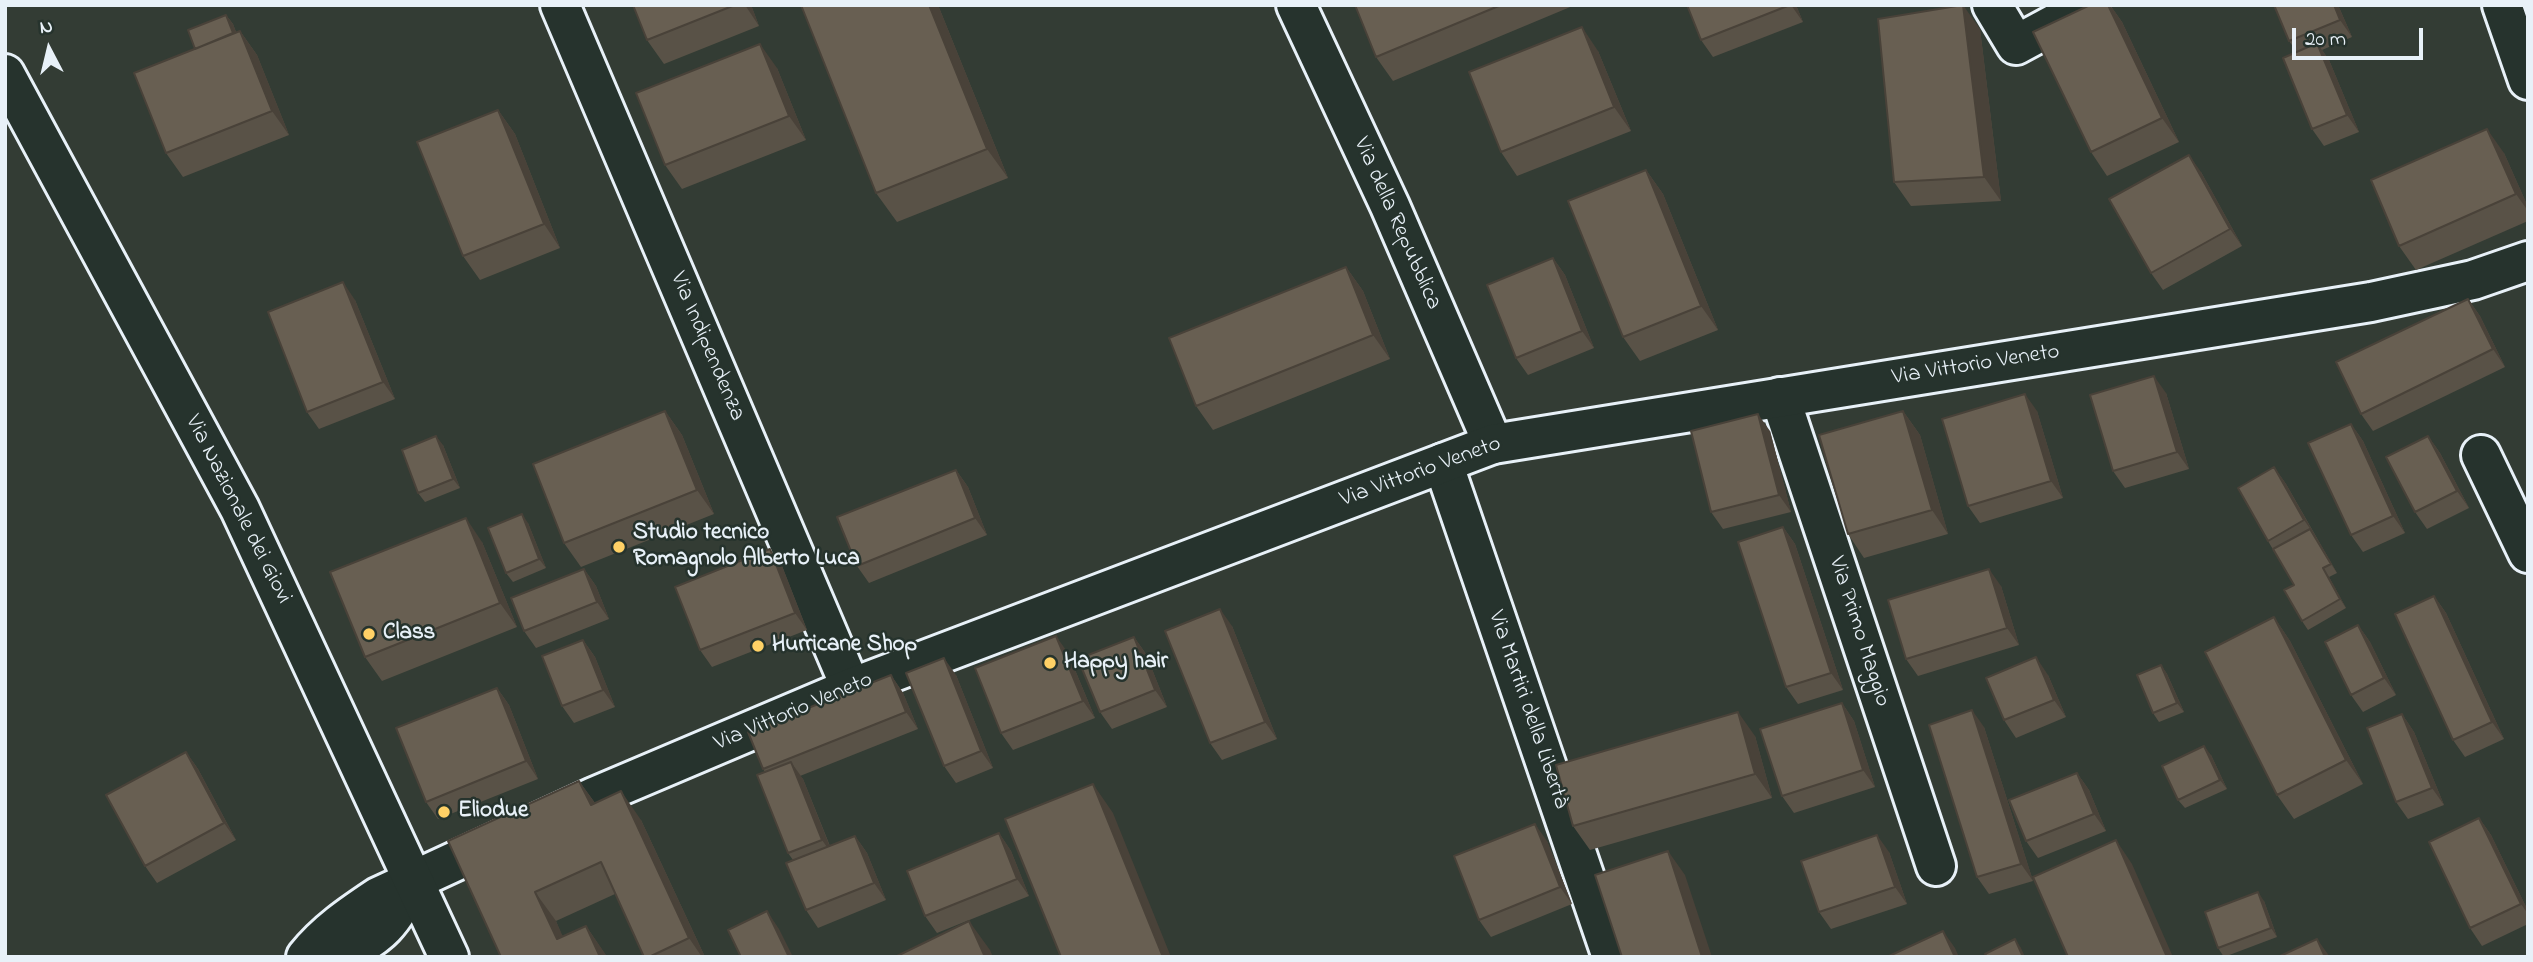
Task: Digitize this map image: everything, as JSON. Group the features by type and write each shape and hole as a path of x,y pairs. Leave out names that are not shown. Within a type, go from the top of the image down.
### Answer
{"street":[{"name":"Via Indipendenza","path":"560,5 851,688"},
{"name":"Via della Repubblica","path":"1296,5 1390,206 1493,444"},
{"path":"1992,5 2016,45 2090,5"},
{"path":"2502,5 2528,80"},
{"name":"Via Nazionale dei Giovi","path":"5,74 240,509 449,957"},
{"name":"Via Vittorio Veneto","path":"306,957 320,940 345,918 377,897 594,797 851,688 1493,444 2371,302 2473,280 2528,261"},
{"name":"Via Primo Maggio","path":"1780,397 1936,866"},
{"path":"2482,455 2528,553"},
{"name":"Via Martiri della Libertà","path":"1443,463 1612,957"},
{"path":"338,957 364,944 393,920 414,880"}],"building":[{"path":"633,5 735,5 647,40"},
{"path":"801,5 929,5 987,149 876,193"},
{"path":"1355,5 1501,5 1376,57"},
{"path":"1687,5 1790,5 1701,40"},
{"path":"1963,5 1984,177 1894,182 1878,19"},
{"path":"2090,5 2108,5 2162,118 2091,152 2033,32"},
{"path":"2274,5 2334,5 2340,20 2289,41"},
{"path":"226,15 233,33 195,49 188,30"},
{"path":"1582,27 1614,107 1501,152 1469,72"},
{"path":"240,31 272,111 166,153 134,73"},
{"path":"2317,43 2347,115 2312,129 2283,58"},
{"path":"760,44 789,116 665,165 636,93"},
{"path":"498,110 544,224 463,256 417,142"},
{"path":"2487,129 2516,194 2399,246 2371,180"},
{"path":"2189,155 2230,229 2151,273 2109,199"},
{"path":"1646,170 1701,306 1623,337 1568,201"},
{"path":"1553,258 1582,331 1516,358 1487,285"},
{"path":"1346,267 1373,335 1196,406 1169,338"},
{"path":"343,282 383,382 307,412 268,312"},
{"path":"2468,299 2493,349 2361,414 2336,362"},
{"path":"2154,376 2177,452 2113,471 2090,395"},
{"path":"2025,394 2051,481 1968,506 1942,419"},
{"path":"665,411 697,490 564,543 533,464"},
{"path":"1903,411 1932,510 1848,534 1819,435"},
{"path":"1758,414 1779,495 1711,512 1691,431"},
{"path":"2351,424 2393,516 2351,535 2308,443"},
{"path":"436,436 453,479 418,493 402,450"},
{"path":"2428,436 2457,491 2415,512 2386,457"},
{"path":"2274,467 2304,520 2268,541 2238,488"},
{"path":"956,470 975,518 857,566 837,517"},
{"path":"522,514 539,559 506,573 488,528"},
{"path":"466,518 500,603 365,657 330,572"},
{"path":"1783,527 1831,673 1786,687 1738,542"},
{"path":"2310,529 2331,564 2323,568 2340,599 2302,621 2284,590 2294,585 2273,549"},
{"path":"770,549 795,613 700,650 675,587"},
{"path":"584,569 597,602 524,631 511,598"},
{"path":"1989,569 2007,628 1906,659 1888,600"},
{"path":"2434,596 2492,722 2453,740 2395,614"},
{"path":"1220,609 1265,722 1210,743 1165,631"},
{"path":"2274,617 2346,760 2277,795 2205,652"},
{"path":"2358,625 2384,678 2351,695 2325,642"},
{"path":"1056,636 1083,701 1001,733 975,668"},
{"path":"1134,637 1155,690 1100,712 1078,659"},
{"path":"583,640 603,690 562,706 542,656"},
{"path":"2036,657 2054,700 2004,720 1986,678"},
{"path":"944,658 981,751 944,766 906,673"},
{"path":"2161,665 2177,703 2153,713 2137,675"},
{"path":"891,675 906,712 763,769 748,732"},
{"path":"497,688 526,761 426,802 396,728"},
{"path":"1842,703 1863,770 1782,796 1760,729"},
{"path":"1972,710 2021,864 1977,877 1929,725"},
{"path":"1738,712 1755,774 1573,826 1556,765"},
{"path":"2402,714 2432,788 2396,802 2367,728"},
{"path":"2204,746 2220,780 2178,800 2162,766"},
{"path":"186,752 224,823 145,866 106,795"},
{"path":"791,762 822,840 788,853 757,775"},
{"path":"2077,773 2094,814 2026,841 2009,800"},
{"path":"579,781 591,805 621,791 689,938 644,957 601,862 535,892 557,939 586,926 600,957 501,957 448,841"},
{"path":"1093,784 1163,957 1061,957 1005,819"},
{"path":"2479,818 2521,904 2470,928 2429,842"},
{"path":"1535,824 1560,887 1479,920 1454,856"},
{"path":"999,833 1017,879 925,916 907,871"},
{"path":"1877,835 1895,887 1819,912 1801,861"},
{"path":"855,836 874,883 806,910 786,863"},
{"path":"2116,840 2167,957 2068,957 2033,877"},
{"path":"1668,851 1702,957 1622,957 1595,875"},
{"path":"2258,892 2271,928 2218,948 2205,912"},
{"path":"767,911 789,957 741,957 728,930"},
{"path":"969,921 985,957 895,957"},
{"path":"1943,931 1955,957 1887,957"},
{"path":"2015,939 2023,957 1987,957 1985,954"},
{"path":"2317,939 2325,957 2278,957"}],"place":[{"name":"Studio tecnico Romagnolo Alberto Luca","path":"619,547"},
{"name":"Class","path":"369,634"},
{"name":"Hurricane Shop","path":"758,646"},
{"name":"Happy hair","path":"1050,663"},
{"name":"Eliodue","path":"444,812"}]}
